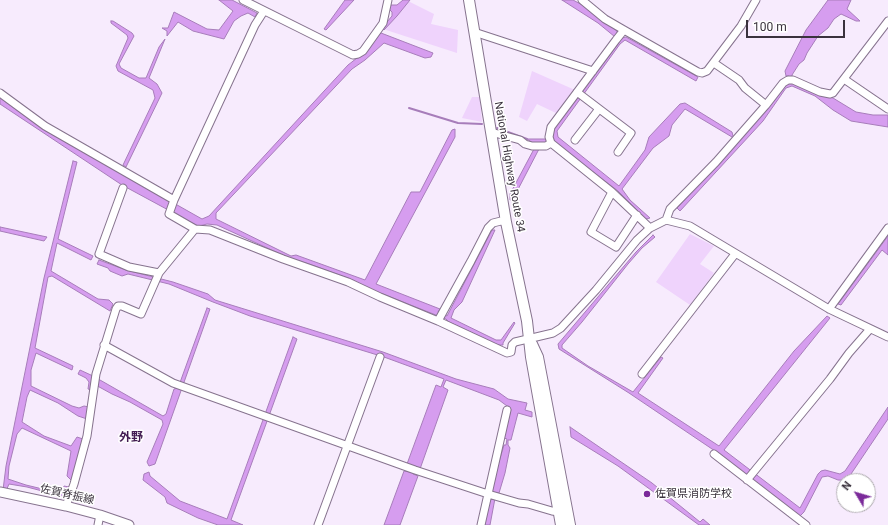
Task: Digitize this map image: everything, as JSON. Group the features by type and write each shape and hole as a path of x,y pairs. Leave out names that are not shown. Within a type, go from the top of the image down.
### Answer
{"highway":[{"name":"National Highway Route 34","path":"469,0 490,132 506,222 530,338 531,357 561,525"},
{"name":"National Highway Route 34","path":"530,338 538,357 570,525"}],"main road":[{"name":"佐賀脊振線","path":"0,492 66,506 100,515 128,525"}],"street":[{"path":"243,0 353,54 358,54 362,51 383,23 388,0"},
{"path":"582,0 591,2 606,19 624,30 702,73 707,71 741,26 756,0"},
{"path":"264,11 255,25 174,200 169,214 195,229 210,230 283,259 348,282 507,353 511,352 512,345 515,342 553,333 561,328 596,290 637,240 650,228 666,220 690,226 829,309 888,337"},
{"path":"666,220 670,209 736,139 783,83 791,80 820,92 830,94 835,91 888,21"},
{"path":"490,132 520,140 525,144 532,146 546,146 550,140 551,127 624,30"},
{"path":"474,32 593,71"},
{"path":"714,62 739,80 745,88 766,105"},
{"path":"844,79 888,108"},
{"path":"577,92 630,133 618,152"},
{"path":"0,93 45,126 174,200"},
{"path":"575,140 599,109"},
{"path":"550,140 612,192 650,228"},
{"path":"123,188 99,254 129,267 159,273"},
{"path":"612,192 591,232 616,247 637,215"},
{"path":"438,321 488,228 493,223 500,221 506,222"},
{"path":"829,309 888,228"},
{"path":"66,506 74,484 87,436 96,374 116,309 118,306 122,306 141,314 159,273 195,229"},
{"path":"642,374 735,254"},
{"path":"747,480 870,328"},
{"path":"104,345 181,385 347,446 493,495 552,512 559,512"},
{"path":"318,525 380,357"},
{"path":"481,525 493,495 507,410"},
{"path":"714,454 806,525"},
{"path":"98,525 100,515"}],"shaded area":[{"path":"219,0 232,0 257,13 255,17 248,13 234,21 224,39 193,31 178,22 167,36 167,31 162,28 168,28 174,12 207,29 219,30 233,11"},
{"path":"345,0 354,0 326,30 324,29"},
{"path":"403,0 410,0 384,30 382,28 392,16 392,12 388,8 390,5 397,5"},
{"path":"562,0 573,0 586,7 617,31 617,34 622,38 626,37 698,77 696,81 625,40 620,44 557,131 558,137 619,186 645,150 649,137 680,104 685,103 732,132 733,136 738,141 786,84 790,82 789,76 786,76 785,71 806,30 828,0 851,0 847,9 860,21 856,21 841,14 834,19 828,28 818,36 804,60 799,64 792,75 792,82 833,98 856,112 873,115 888,115 888,127 851,121 833,110 815,96 792,86 786,88 763,121 680,211 677,208 737,142 732,137 685,109 672,125 669,136 653,148 622,189 630,200 650,218 646,219 618,191 555,143 547,141 539,149 513,199 510,200 510,194 534,149 533,143 527,139 546,139 620,41 598,23"},
{"path":"408,1 434,14 431,24 458,30 457,53 383,29"},
{"path":"111,21 132,33 134,36 119,64 121,68 139,78 146,78 159,47 165,39 149,78 157,84 162,93 126,167 123,165 155,98 153,90 118,71 116,66 128,38 127,35 111,23"},
{"path":"379,33 433,53 431,57 425,58 384,43 365,60 352,69 216,213 216,219 291,256 296,255 365,280 411,192 420,192 452,130 455,129 455,137 376,284 440,309 438,312 447,316 492,230 495,230 462,302 454,310 451,318 496,340 501,340 514,322 515,323 503,345 498,345 449,322 446,319 365,287 353,280 289,258 217,225 196,225 122,185 0,104 0,98 46,131 202,219 209,216 348,65 363,55"},
{"path":"532,71 575,90 558,114 537,104 527,121 519,117"},
{"path":"472,97 480,97 482,122 462,118"},
{"path":"73,161 77,162 58,239 93,256 91,260 57,243 51,271 98,299 109,300 113,304 110,311 52,276 48,277 35,348 73,366 72,370 36,353 31,370 31,386 72,406 79,408 84,406 89,407 87,419 78,416 58,403 30,390 27,397 22,422 44,436 71,446 77,437 83,439 72,481 67,476 71,451 22,428 17,434 9,466 8,479 55,492 62,492 64,486 69,487 65,497 9,484 6,491 3,490 6,466 44,278"},
{"path":"0,227 47,237 44,241 0,231"},
{"path":"690,234 714,246 700,264 714,273 690,305 656,282"},
{"path":"653,235 655,237 642,248 628,264 562,345 562,348 588,366 633,392 661,357 663,358 638,393 719,446 794,351 827,316 830,318 724,450 800,508 821,471 825,470 836,473 836,479 828,476 822,477 804,512 800,516 715,451 629,393 559,349 558,344 636,252"},
{"path":"888,236 888,255 882,250 841,305 838,304"},
{"path":"99,260 126,270 173,282 208,294 215,300 383,352 456,379 494,389 508,399 527,403 525,410 532,412 532,417 518,413 511,440 508,440 508,445 510,448 505,473 499,493 496,493 490,525 484,525 489,500 492,499 494,493 491,489 504,445 506,445 507,439 504,438 511,409 499,400 446,380 443,387 448,390 420,469 415,467 413,474 418,476 400,525 384,525 404,471 410,472 412,466 407,464 436,385 441,387 444,379 384,357 250,316 169,284 128,274 122,276 97,264"},
{"path":"207,308 210,309 155,464 149,466 147,462 163,424 162,420 92,383 91,390 88,389 89,382 86,378 78,374 80,370 93,376 163,416 166,414 174,389 178,388"},
{"path":"293,337 297,339 231,520 243,525 218,525 198,518 167,503 165,497 143,480 144,474 149,472 150,476 180,501 227,519"},
{"path":"888,407 888,419 852,473 842,473 845,471"},
{"path":"570,427 652,483 700,522 703,519 710,525 699,525 618,466 571,437"}],"waterway":[{"path":"409,108 458,123 482,124"},
{"path":"497,128 527,139"}],"place":[{"name":"佐賀県消防学校","path":"647,494"}],"district":[{"name":"外野","path":"131,438"}]}
